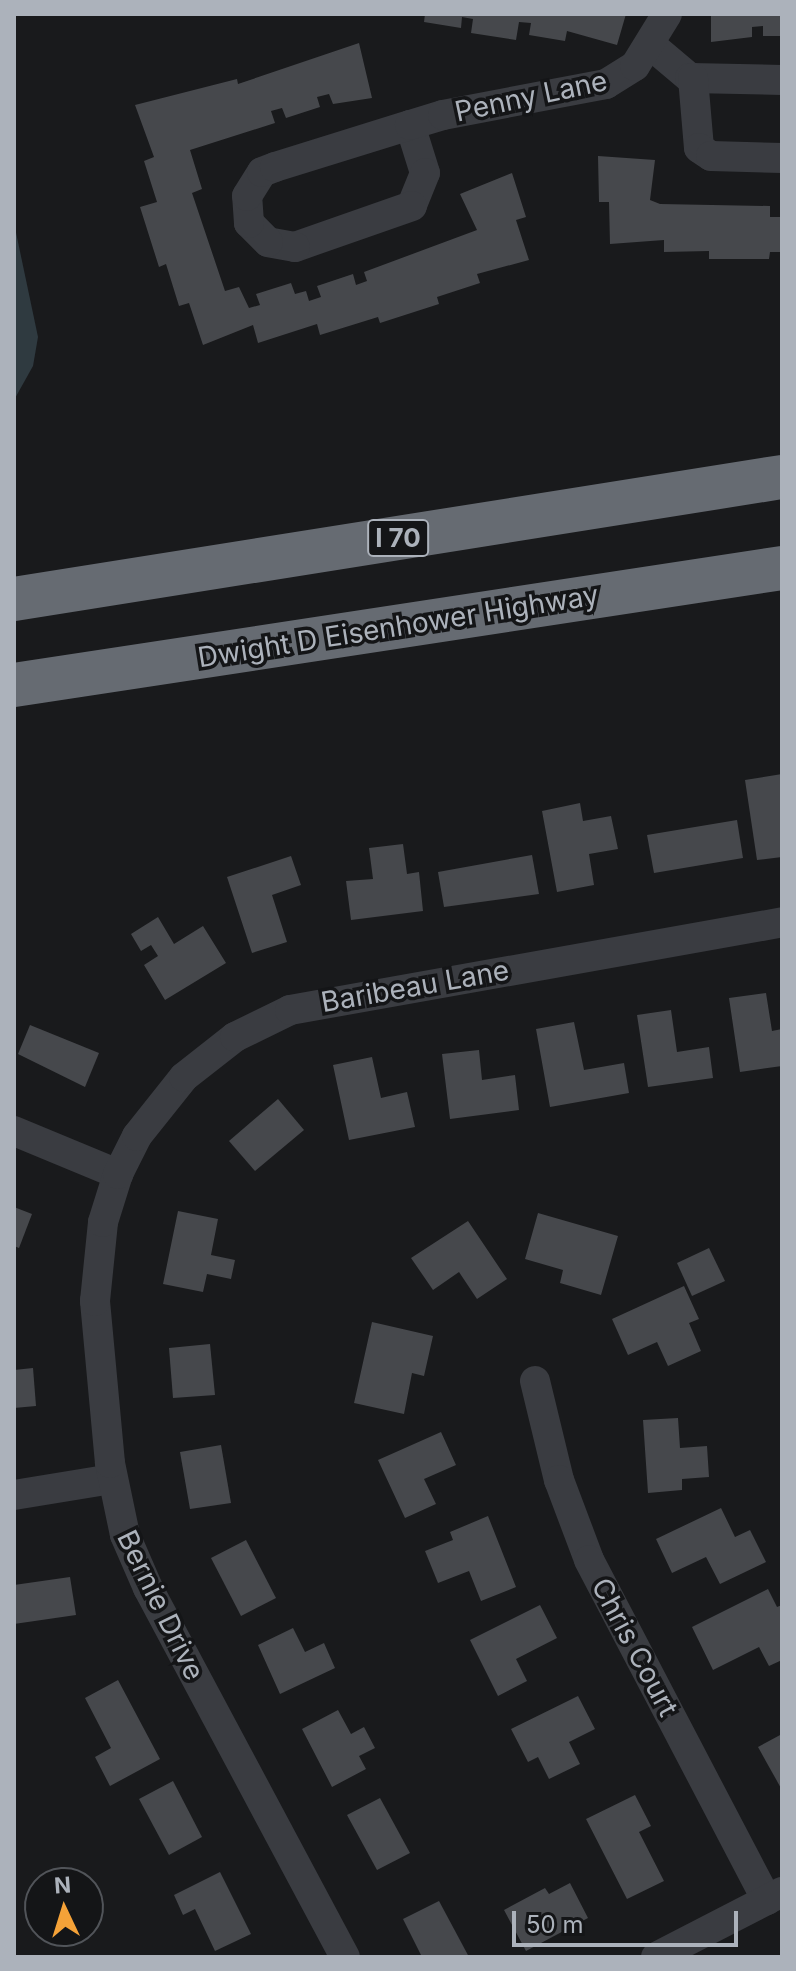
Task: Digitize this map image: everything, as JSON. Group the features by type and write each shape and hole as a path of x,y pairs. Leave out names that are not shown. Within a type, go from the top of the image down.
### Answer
{"highway":[{"name":"I 70","path":"14,599 782,477"},
{"name":"Dwight D Eisenhower Highway","path":"14,685 782,568"}],"street":[{"name":"Penny Lane","path":"410,125 425,173 412,206 295,247 268,242 249,223 247,196 262,172 410,125 498,101 606,84 629,71 652,46 667,14"},
{"path":"652,46 693,78 782,80"},
{"path":"693,78 695,144 711,156 782,158"},
{"name":"Baribeau Lane","path":"118,1174 137,1136 184,1077 235,1037 290,1010 782,922"},
{"path":"14,1131 118,1174"},
{"name":"Bernie Drive","path":"118,1174 103,1222 95,1289 112,1479 138,1568 345,1957"},
{"name":"Chris Court","path":"535,1381 559,1480 589,1560 774,1896"},
{"path":"14,1495 112,1479"},
{"path":"656,1957 774,1896"}],"shaded area":[{"path":"14,223 38,337 33,366 14,400"}],"building":[{"path":"425,14 626,14 617,45 567,31 565,41 529,35 531,23 519,22 516,40 471,33 473,19 462,17 461,28 424,22"},
{"path":"711,14 782,14 782,36 763,36 763,26 752,27 752,37 711,42"},
{"path":"359,43 372,98 333,104 329,94 317,97 320,107 286,118 282,108 271,111 275,123 190,150 202,189 192,193 225,291 239,287 249,308 260,305 256,294 291,283 295,294 306,291 309,301 321,297 317,286 353,274 356,285 367,281 364,272 477,230 460,194 512,173 526,217 516,220 529,260 477,274 480,283 437,297 439,304 380,323 378,317 320,335 317,324 258,343 253,325 203,345 189,303 179,306 166,264 159,267 140,207 157,202 144,161 154,157 135,105 237,79 238,84"},
{"path":"598,156 655,160 650,200 660,204 770,206 770,217 782,217 782,252 770,252 769,259 709,259 709,251 664,252 664,240 610,244 609,202 599,202"},
{"path":"782,774 782,857 757,860 745,780"},
{"path":"580,803 583,821 611,816 618,849 589,854 594,885 557,892 542,811"},
{"path":"737,820 743,858 654,873 647,835"},
{"path":"403,844 407,874 419,872 423,911 351,920 346,881 373,879 369,848"},
{"path":"532,855 539,894 444,907 438,872"},
{"path":"291,856 301,885 272,895 287,942 252,953 227,877"},
{"path":"158,917 174,944 203,926 226,963 165,1000 144,965 158,956 151,945 141,951 131,934"},
{"path":"766,993 772,1031 782,1029 782,1066 740,1072 729,998"},
{"path":"671,1010 677,1052 709,1047 713,1078 648,1087 637,1015"},
{"path":"574,1022 584,1070 624,1063 629,1093 550,1107 536,1029"},
{"path":"30,1025 99,1053 85,1087 18,1054"},
{"path":"479,1050 482,1080 515,1075 519,1110 450,1119 442,1054"},
{"path":"372,1057 381,1098 407,1092 415,1127 349,1140 333,1065"},
{"path":"278,1099 304,1130 255,1171 229,1141"},
{"path":"14,1207 32,1214 19,1248 14,1246"},
{"path":"178,1211 218,1219 211,1255 235,1260 231,1279 207,1274 203,1292 163,1284"},
{"path":"538,1213 618,1236 601,1295 560,1283 563,1270 525,1259"},
{"path":"468,1221 507,1279 477,1299 459,1272 433,1290 411,1258"},
{"path":"709,1248 725,1281 692,1296 677,1263"},
{"path":"684,1286 699,1319 689,1323 701,1351 668,1366 657,1342 628,1355 612,1319"},
{"path":"372,1322 433,1336 424,1376 412,1373 404,1414 354,1403"},
{"path":"210,1344 215,1395 173,1398 169,1348"},
{"path":"33,1368 36,1406 14,1408 14,1370"},
{"path":"678,1418 680,1448 707,1446 709,1477 682,1479 682,1490 648,1493 643,1420"},
{"path":"441,1432 456,1465 424,1479 436,1504 405,1518 378,1460"},
{"path":"221,1445 231,1503 190,1509 180,1452"},
{"path":"721,1508 735,1537 750,1530 766,1562 720,1584 706,1557 672,1573 656,1539"},
{"path":"488,1516 516,1587 481,1601 469,1571 438,1583 425,1551 453,1540 450,1532"},
{"path":"246,1540 276,1598 241,1616 211,1558"},
{"path":"70,1577 76,1615 14,1624 14,1585"},
{"path":"768,1589 777,1607 782,1605 782,1660 769,1666 759,1647 713,1670 692,1627"},
{"path":"540,1605 557,1638 516,1659 527,1681 498,1696 470,1640"},
{"path":"293,1628 305,1652 324,1643 335,1668 280,1694 258,1645"},
{"path":"118,1680 160,1759 110,1786 95,1757 111,1748 85,1698"},
{"path":"578,1696 595,1729 569,1742 580,1764 549,1779 538,1757 528,1762 511,1729"},
{"path":"338,1710 351,1734 364,1727 375,1748 359,1756 366,1769 332,1787 302,1729"},
{"path":"782,1734 782,1790 758,1747"},
{"path":"173,1781 202,1837 169,1855 139,1799"},
{"path":"635,1795 651,1826 639,1832 664,1881 627,1899 586,1819"},
{"path":"380,1798 410,1853 377,1870 347,1815"},
{"path":"220,1872 251,1934 215,1951 195,1909 183,1915 174,1895"},
{"path":"570,1883 588,1918 526,1951 504,1910 545,1888 549,1894"},
{"path":"439,1901 469,1957 422,1957 403,1919"}]}
